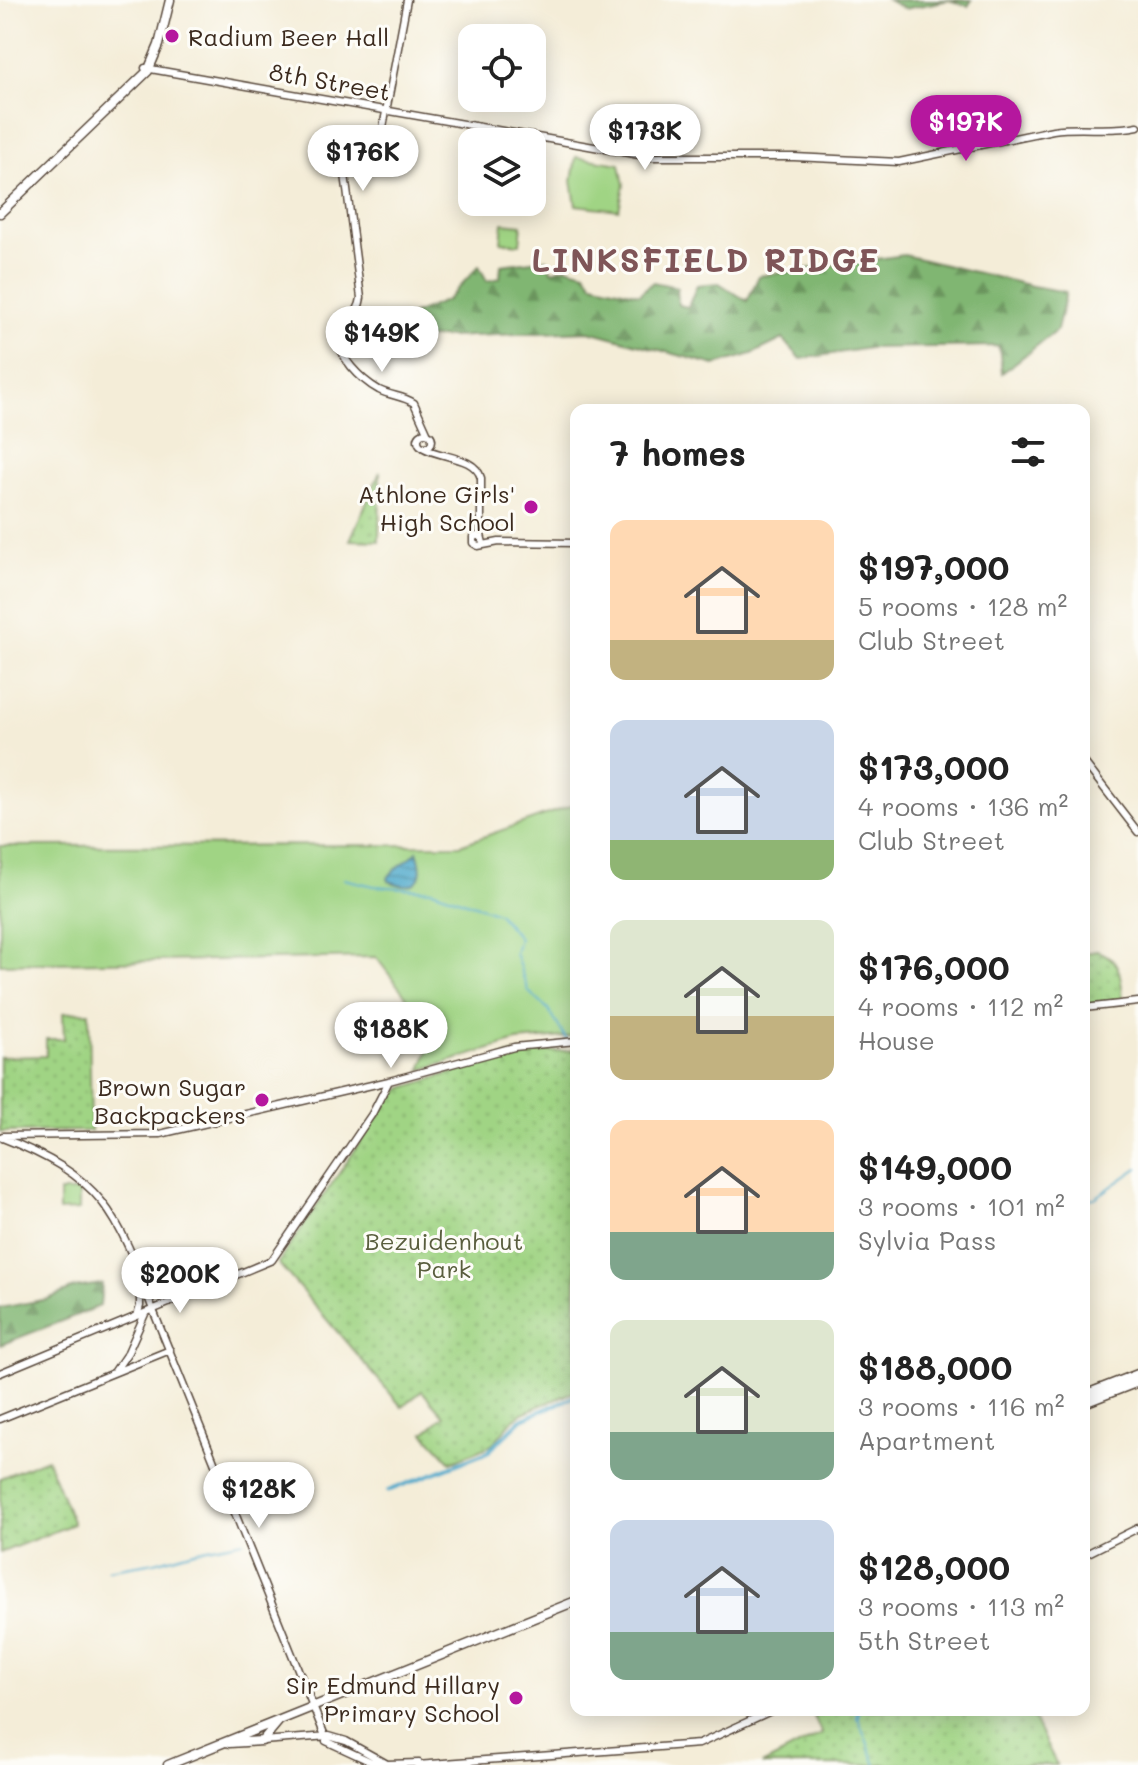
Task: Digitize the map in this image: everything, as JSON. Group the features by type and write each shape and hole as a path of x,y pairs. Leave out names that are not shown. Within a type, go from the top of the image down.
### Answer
{"main road":[{"path":"0,211 147,68 168,0"},
{"path":"407,0 379,149 341,143 361,294 357,314 341,337 339,348 342,356 376,388 414,403 436,454"},
{"name":"8th Street","path":"147,68 651,157 794,157 889,163 1072,127 1118,129 1138,126"},
{"path":"426,432 420,440 424,448 477,468 481,478 481,538 499,542 570,543"},
{"path":"424,448 429,448 430,441"},
{"path":"1090,770 1138,832"},
{"path":"1090,1007 1138,1002"},
{"path":"0,1137 160,1134 389,1081 514,1047 570,1042"},
{"path":"383,1096 395,1085 419,1073"},
{"path":"0,1373 266,1264 276,1256 383,1096 389,1081"},
{"path":"32,1150 37,1136"},
{"path":"0,1137 69,1170 96,1195 116,1220 147,1292 150,1311 170,1350 326,1738 378,1765"},
{"path":"112,1375 124,1359 140,1302 137,1267"},
{"path":"140,1279 147,1292"},
{"path":"0,1419 170,1350"},
{"path":"1090,1393 1138,1374"},
{"path":"1090,1401 1138,1382"},
{"path":"1090,1552 1138,1528"},
{"path":"168,1765 570,1603"},
{"path":"220,1743 326,1738 346,1741 388,1764 422,1764 699,1744 760,1716"},
{"path":"260,1741 284,1717"},
{"path":"260,1741 261,1726"}],"green space":[{"path":"888,0 949,0 904,9"},
{"path":"949,0 972,0 968,6"},
{"path":"576,157 620,164 624,185 619,210 576,205 572,181"},
{"path":"503,223 522,225 520,244 501,242"},
{"path":"904,255 1066,292 1057,330 1002,373 999,346 869,348 801,359 783,339 752,354 715,365 589,331 399,339 398,321 447,300 479,266 487,281 500,278 501,265 547,259 551,271 566,267 585,272 593,283 639,294 653,282 677,287 678,305 688,307 697,285 719,283 747,301 759,276"},
{"path":"380,472 379,541 350,540"},
{"path":"570,806 570,1037 517,1041 421,1070 432,1041 424,1020 376,957 0,964 0,846 460,845"},
{"path":"1090,952 1106,955 1116,965 1121,978 1123,1002 1090,1005"},
{"path":"89,1012 91,1131 0,1132 0,1057 46,1056 46,1039 64,1039 63,1013"},
{"name":"Bezuidenhout Park","path":"570,1050 570,1393 522,1413 492,1445 451,1462 424,1433 444,1416 422,1391 402,1407 278,1263 389,1100 403,1088 514,1054"},
{"path":"59,1192 79,1192 79,1210 59,1211"},
{"path":"102,1284 100,1306 0,1345 0,1308 48,1299 74,1288"},
{"path":"47,1459 73,1524 0,1553 0,1478"},
{"path":"814,1716 1032,1716 1057,1765 762,1765 822,1734"}],"water":[{"path":"417,851 421,868 418,880 407,885 389,881 394,870"}],"waterway":[{"path":"344,879 374,886 432,890 498,913 519,938 515,953 528,991 548,1009 567,1040"},
{"path":"1090,1198 1138,1168"},
{"path":"388,1491 488,1452 522,1419 570,1399"},
{"path":"107,1570 243,1541"},
{"path":"858,1718 876,1765"}],"place":[{"name":"Radium Beer Hall","path":"172,36"},
{"name":"Athlone Girls' High School","path":"531,507"},
{"name":"Brown Sugar Backpackers","path":"262,1100"},
{"name":"Sir Edmund Hillary Primary School","path":"516,1698"}],"district":[{"name":"LINKSFIELD RIDGE","path":"706,259"}]}
